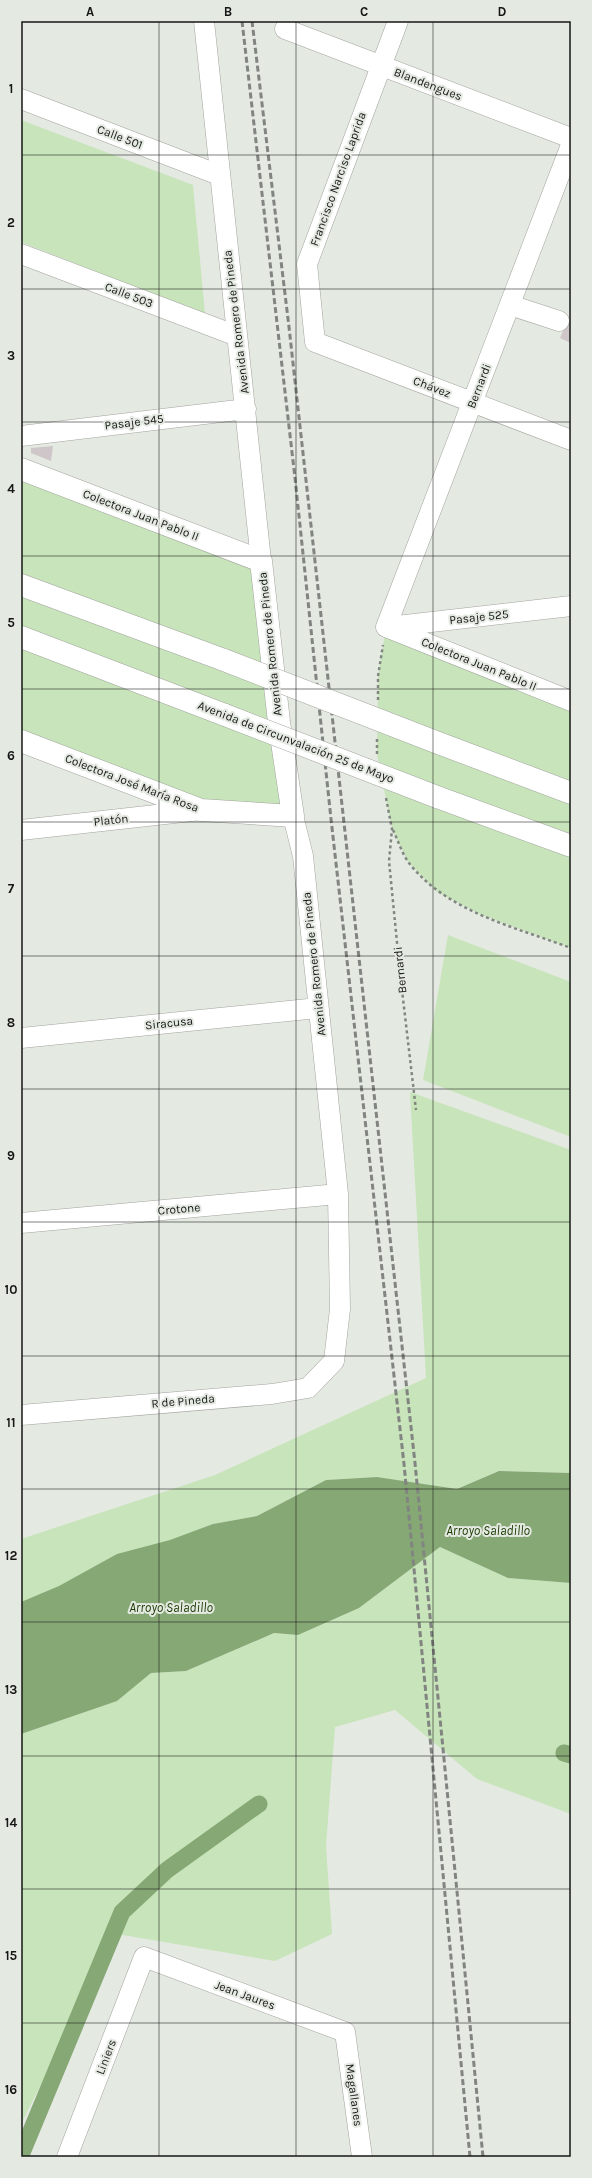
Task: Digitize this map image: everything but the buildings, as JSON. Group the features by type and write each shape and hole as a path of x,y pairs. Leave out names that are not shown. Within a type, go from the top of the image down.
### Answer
{"main road":[{"name":"Colectora Juan Pablo II","path":"21,469 261,561"},
{"name":"Avenida Romero de Pineda","path":"261,561 279,722 293,816"},
{"path":"21,585 224,660 571,793"},
{"name":"Avenida de Circunvalación 25 de Mayo","path":"21,637 437,797 571,846"},
{"name":"Colectora José María Rosa","path":"21,741 201,810 293,816"}],"street":[{"name":"Avenida Romero de Pineda","path":"204,21 219,175 246,409 261,561"},
{"name":"Francisco Narciso Laprida","path":"315,342 307,264 398,21"},
{"name":"Blandengues","path":"285,29 571,138"},
{"name":"Calle 501","path":"21,99 219,175"},
{"name":"Bernardi","path":"386,627 571,145"},
{"name":"Calle 503","path":"21,254 237,336"},
{"path":"510,305 559,321"},
{"name":"Chávez","path":"315,342 571,440"},
{"name":"Pasaje 545","path":"21,436 246,409"},
{"name":"Pasaje 525","path":"386,627 571,606"},
{"name":"Colectora Juan Pablo II","path":"386,627 571,701"},
{"name":"Platón","path":"21,830 201,810"},
{"name":"Avenida Romero de Pineda","path":"293,816 303,856 338,1194 340,1308 334,1361"},
{"name":"Siracusa","path":"21,1038 318,1008"},
{"name":"Crotone","path":"21,1223 338,1194"},
{"name":"R de Pineda","path":"21,1415 272,1394 308,1388 334,1361"},
{"name":"Jean Jaures","path":"144,1957 345,2032"},
{"name":"Liniers","path":"67,2157 144,1957"},
{"name":"Magallanes","path":"345,2032 362,2157"}],"path":[{"name":"Bernardi","path":"416,1110 400,973 390,869 392,829 408,862 437,892 482,915 571,948"}],"shaded area":[{"path":"21,120 193,185 205,314 21,242"},
{"path":"21,469 261,561 293,816 201,810 21,741"},
{"path":"386,627 571,701 571,948 482,915 437,892 408,862 392,829 377,754 378,676"},
{"path":"448,935 571,982 571,1137 423,1080"},
{"path":"410,1092 571,1150 571,1473 499,1471 457,1489 377,1477 326,1480 257,1516 213,1524 21,1602 21,1539 215,1475 426,1378"},
{"path":"440,1547 508,1578 571,1583 571,1814 477,1779 395,1710 335,1727 326,1846 332,1934 275,1961 117,1934 21,2124 21,1734 116,1701 151,1673 186,1671 274,1633 298,1635 359,1608"}],"water":[{"name":"Arroyo Saladillo","path":"499,1471 571,1473 571,1583 508,1578 440,1547 359,1608 298,1635 274,1633 186,1671 151,1673 117,1701 21,1734 21,1602 59,1586 117,1554 170,1540 213,1524 257,1516 326,1480 377,1477 457,1489"}],"waterway":[{"path":"564,1753 571,1755"},
{"path":"21,2155 122,1912 167,1870 259,1804"}],"railway":[{"path":"242,21 295,478 331,819 404,1464 470,2157"},
{"path":"252,21 289,327 415,1463 483,2157"}]}
